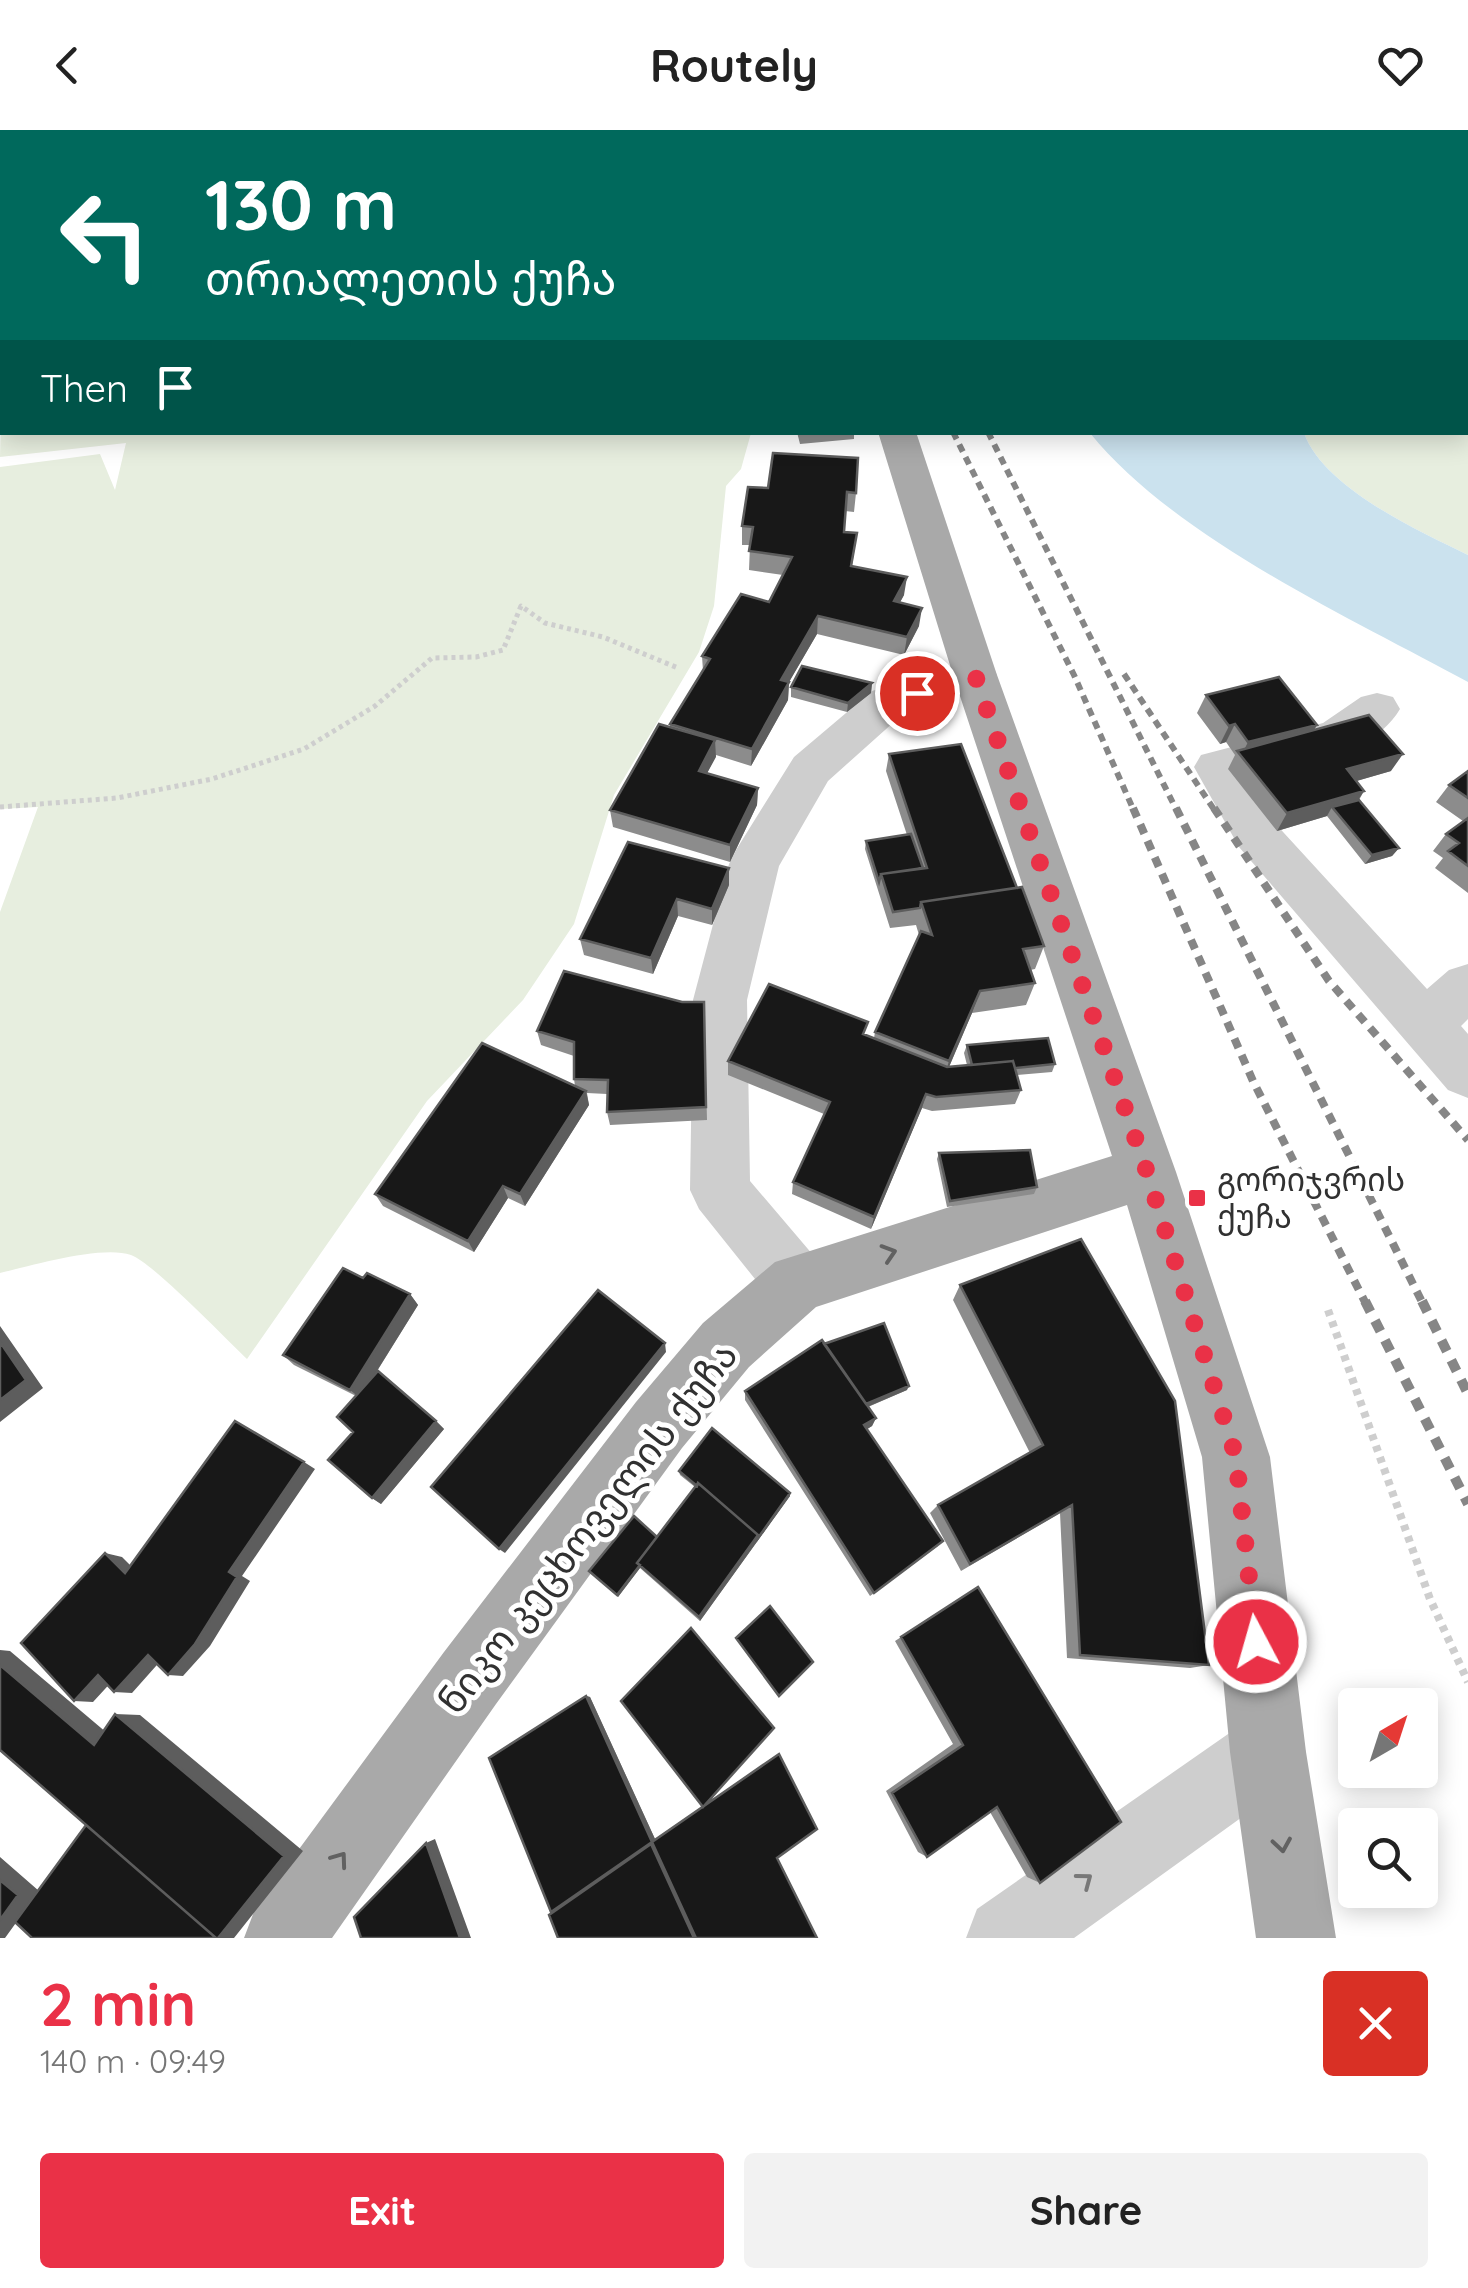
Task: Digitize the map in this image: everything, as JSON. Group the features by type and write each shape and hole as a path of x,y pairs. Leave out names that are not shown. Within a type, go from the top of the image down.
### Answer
{"main road":[{"path":"898,435 975,675 1147,1172 1236,1457 1268,1752 1296,1938"},
{"name":"ნიკო კეცხოველის ქუჩა","path":"284,1938 470,1678 659,1425 726,1344 796,1282 1147,1172"}],"street":[{"path":"796,1282 720,1190 720,1000 754,864 811,769 888,702 975,675"},
{"path":"1377,709 1338,736 1218,767 1256,834 1427,1022 1468,1073"},
{"path":"1427,1022 1468,986"},
{"path":"1006,1938 1268,1752"}],"path":[{"path":"0,807 117,798 212,779 304,749 375,706 432,658 476,657 503,650 521,606 545,623 603,637 678,668"},
{"path":"1328,1310 1430,1599 1468,1682"}],"green space":[{"path":"1,435 750,435 741,469 726,486 714,606 699,652 614,795 574,924 523,1000 427,1101 247,1359 172,1286 131,1255 85,1254 0,1273 0,912 38,807 0,809 0,467 100,454 115,490 126,443 0,457"},
{"path":"1305,435 1468,435 1468,555 1374,505 1331,472"}],"water":[{"path":"1092,435 1305,435 1331,472 1351,489 1399,520 1468,555 1468,682 1266,572 1168,507"}],"building":[{"path":"773,453 858,458 856,493 847,492 844,532 857,533 851,566 907,577 894,601 922,608 907,637 818,616 781,680 789,682 752,749 670,724 710,659 702,656 741,594 769,602 792,557 749,551 753,527 742,526 748,487 768,488"},
{"path":"802,666 872,683 848,703 791,687"},
{"path":"1279,677 1317,725 1248,742 1235,724 1229,726 1206,695"},
{"path":"1369,715 1403,754 1347,769 1364,791 1287,813 1237,751"},
{"path":"659,724 715,740 699,771 758,788 730,845 610,810"},
{"path":"961,744 1017,888 921,902 920,908 893,912 881,874 927,868 889,754"},
{"path":"1468,771 1468,798 1449,785"},
{"path":"1359,800 1399,848 1372,855 1332,807"},
{"path":"1468,818 1468,866 1448,851 1459,843 1446,834"},
{"path":"911,834 923,868 881,874 879,882 866,841"},
{"path":"628,842 729,868 712,909 677,899 651,958 580,939"},
{"path":"1022,887 1044,946 1023,949 1035,983 980,991 949,1061 875,1032 921,931 932,935 921,902"},
{"path":"564,971 682,1002 704,1002 706,1107 607,1112 608,1080 574,1079 574,1042 537,1031"},
{"path":"769,984 868,1022 863,1034 947,1067 1013,1061 1021,1090 936,1097 926,1094 874,1217 793,1182 830,1102 728,1061"},
{"path":"1048,1038 1055,1064 1015,1068 1013,1061 972,1065 967,1045"},
{"path":"482,1043 586,1091 520,1194 503,1186 468,1241 375,1194"},
{"path":"1030,1150 1037,1187 950,1201 939,1153"},
{"path":"1081,1239 1175,1401 1209,1665 1080,1655 1072,1505 970,1564 938,1505 1043,1445 960,1285"},
{"path":"343,1268 363,1278 367,1273 410,1294 350,1390 283,1355"},
{"path":"598,1290 665,1343 499,1549 431,1487"},
{"path":"884,1323 909,1386 866,1404 824,1344"},
{"path":"822,1340 876,1418 864,1425 943,1541 874,1593 745,1391"},
{"path":"0,1342 26,1380 0,1400"},
{"path":"378,1371 436,1421 372,1498 328,1460 353,1432 337,1417"},
{"path":"235,1421 304,1462 229,1572 237,1577 195,1644 168,1675 148,1655 114,1692 98,1675 74,1701 21,1643 105,1553 125,1573"},
{"path":"712,1428 790,1493 758,1538 698,1483 697,1486 679,1471"},
{"path":"698,1483 758,1535 699,1617 637,1563"},
{"path":"634,1516 657,1537 617,1595 589,1571"},
{"path":"978,1587 1121,1822 1040,1883 997,1807 927,1857 892,1793 963,1745 901,1637"},
{"path":"770,1606 813,1662 779,1696 736,1638"},
{"path":"691,1628 774,1728 703,1807 621,1701"},
{"path":"0,1665 94,1745 115,1714 284,1856 218,1938 0,1750"},
{"path":"586,1696 652,1842 551,1912 489,1758"},
{"path":"779,1754 817,1829 777,1858 817,1938 696,1938 652,1842"},
{"path":"86,1825 216,1938 32,1938 15,1922"},
{"path":"426,1843 460,1938 361,1938 354,1917"},
{"path":"651,1844 694,1938 558,1938 549,1915"},
{"path":"0,1880 18,1895 0,1920"}],"railway":[{"path":"954,435 1074,675 1134,811"},
{"path":"989,435 1177,811"},
{"path":"1124,674 1215,811"},
{"path":"1133,808 1253,1081 1366,1304"},
{"path":"1176,808 1423,1304"},
{"path":"1214,808 1329,981 1468,1140"},
{"path":"1365,1301 1468,1504"},
{"path":"1422,1301 1468,1394"}],"place":[{"name":"გორიჯვრის ქუჩა","path":"1197,1198"}],"route":[{"path":"917,693 975,675 1147,1172 1236,1457 1256,1642"}]}
